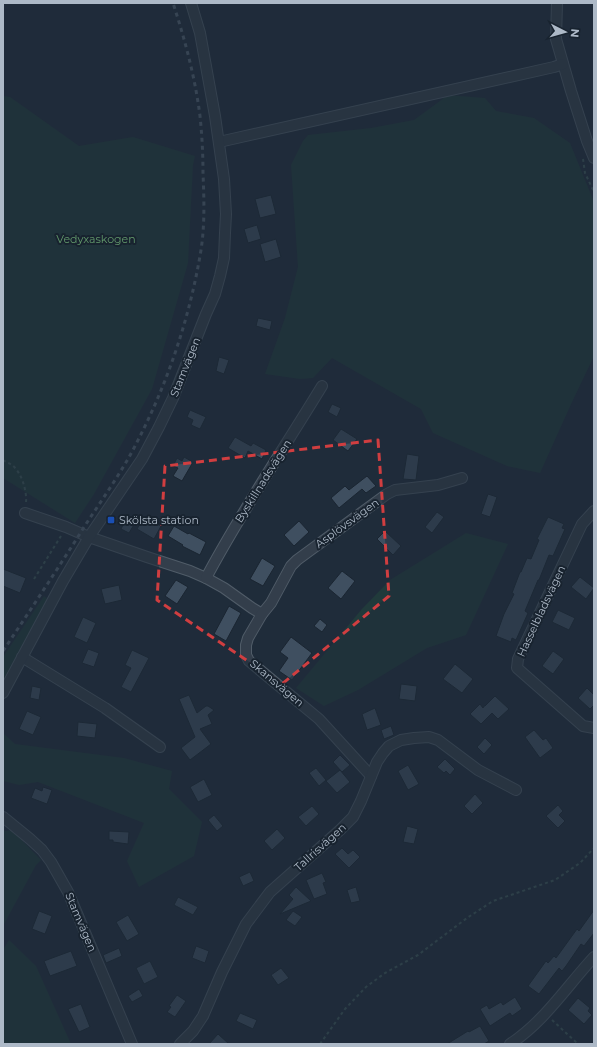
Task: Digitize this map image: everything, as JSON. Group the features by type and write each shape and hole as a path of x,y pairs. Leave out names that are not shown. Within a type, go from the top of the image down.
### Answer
{"street":[{"name":"Stamvägen","path":"3,693 63,581 89,537 142,459 173,398 215,294 224,258 226,233 224,179 216,116 200,33 191,3"},
{"path":"557,3 556,39 585,134 594,158"},
{"path":"219,142 563,64"},
{"name":"Byskillnadsvägen","path":"206,578 258,488 322,386"},
{"name":"Asplövsvägen","path":"262,614 271,603 291,566 297,560 387,494 395,490 438,485 462,478"},
{"name":"Hasselbladsvägen","path":"594,511 582,524 518,659 517,668 583,726 594,728"},
{"path":"25,512 89,537 190,571 224,588 262,614"},
{"name":"Skansvägen","path":"262,614 248,638 246,655 248,661 319,719 371,776"},
{"path":"22,657 105,708 160,746"},
{"name":"Tallrisvägen","path":"180,1044 193,1031 203,1016 222,972 246,924 270,892 353,817 377,762 382,753 390,746 401,740 414,738 429,737 438,740 478,770 516,790"},
{"name":"Stamvägen","path":"3,817 42,850 51,862 68,892 132,1044"},
{"path":"510,1044 546,1014 594,957"}],"path":[{"path":"3,460 12,465 22,479 26,496 25,512"},
{"path":"34,579 66,527"},
{"path":"320,1044 345,1009 366,987 385,973 418,955 467,918 493,901 555,880 580,863 594,848"},
{"path":"546,1014 578,1044"}],"highlighted area":[{"path":"378,440 389,596 282,684 157,600 165,466"}],"green space":[{"path":"447,95 485,98 496,111 534,118 570,143 594,202 594,356 540,473 507,466 433,433 421,409 332,358 313,378 300,379 265,374 285,318 298,267 291,165 303,141 308,135 371,128 414,120"},
{"name":"Vedyxaskogen","path":"3,96 10,97 79,146 133,137 195,156 193,165 188,263 152,389 94,494 75,523 3,478"},
{"path":"466,533 508,544 466,635 427,648 358,690 324,706 296,688 361,610 390,580"},
{"path":"44,596 49,600 3,681 3,657"},
{"path":"3,733 15,744 124,758 172,771 169,789 202,822 194,856 139,887 127,861 144,823 38,782 19,785 3,781"},
{"path":"3,829 5,831 12,830 41,860 36,865 3,926"},
{"path":"9,940 36,966 71,1044 3,1044 3,950"}],"building":[{"path":"271,195 276,214 260,218 255,199"},
{"path":"257,225 261,239 248,243 244,229"},
{"path":"276,239 281,257 265,262 260,244"},
{"path":"258,318 272,321 270,330 256,326"},
{"path":"219,357 229,360 224,374 216,371"},
{"path":"332,404 341,408 337,417 328,412"},
{"path":"190,410 206,417 200,429 191,425 193,420 187,417"},
{"path":"341,429 357,439 348,451 333,440"},
{"path":"235,437 251,446 253,443 266,450 262,459 248,451 245,458 228,448"},
{"path":"407,454 419,456 416,480 403,479"},
{"path":"184,457 193,462 182,481 173,476 178,468 173,466 177,458 182,461"},
{"path":"367,476 376,486 366,493 362,489 339,508 331,498 345,486 349,490"},
{"path":"488,494 497,497 490,517 481,514"},
{"path":"437,512 444,517 432,533 425,527"},
{"path":"144,517 161,526 154,539 137,529"},
{"path":"548,517 564,524 562,528 565,529 553,556 549,555 525,611 528,613 516,640 512,638 511,642 496,636 504,614 514,594 512,593 520,572 527,558 531,559 539,540 537,539"},
{"path":"126,519 135,523 129,533 121,529"},
{"path":"299,521 309,532 294,546 284,535"},
{"path":"174,526 206,542 200,555 182,546 183,545 168,536"},
{"path":"385,531 401,546 393,555 377,539"},
{"path":"262,558 275,566 263,586 250,579"},
{"path":"3,569 26,578 20,593 3,586"},
{"path":"342,571 355,581 341,599 328,588"},
{"path":"580,577 594,588 586,599 571,587"},
{"path":"176,580 188,587 177,604 165,596"},
{"path":"119,585 122,600 105,604 101,589"},
{"path":"229,606 241,613 226,641 214,634"},
{"path":"558,610 575,618 569,630 552,622"},
{"path":"83,617 96,623 87,643 74,637"},
{"path":"320,619 327,625 322,632 314,626"},
{"path":"291,637 312,653 292,680 279,671 288,658 280,652"},
{"path":"88,649 99,653 94,667 82,663"},
{"path":"132,650 149,658 131,692 121,687 131,668 125,665"},
{"path":"553,651 564,659 553,674 542,666"},
{"path":"455,664 473,679 462,693 443,679"},
{"path":"401,684 417,686 415,701 399,699"},
{"path":"32,686 41,688 39,700 30,698"},
{"path":"587,688 594,695 594,705 590,709 578,698"},
{"path":"189,695 197,713 206,706 214,710 208,715 212,724 200,729 211,744 190,760 181,748 195,737 179,699"},
{"path":"495,696 509,709 498,719 492,713 481,724 470,714 480,704 483,708"},
{"path":"375,708 381,725 367,730 362,714"},
{"path":"27,711 41,717 33,735 19,729"},
{"path":"78,722 97,724 95,738 77,736"},
{"path":"391,726 394,735 384,739 381,730"},
{"path":"534,730 543,740 546,738 553,748 540,758 525,737"},
{"path":"485,738 492,745 484,754 477,747"},
{"path":"340,755 350,765 342,772 333,762"},
{"path":"445,759 455,769 450,775 446,771 444,773 437,767"},
{"path":"408,765 419,784 408,790 398,771"},
{"path":"316,768 326,780 319,786 309,773"},
{"path":"340,770 350,782 337,793 326,781"},
{"path":"204,779 212,795 198,802 190,787"},
{"path":"43,787 52,790 47,804 31,798 35,788 42,791"},
{"path":"475,794 483,803 472,814 464,806"},
{"path":"558,805 563,811 559,815 565,821 558,828 546,816"},
{"path":"312,806 319,814 306,826 298,817"},
{"path":"214,815 223,826 217,831 208,820"},
{"path":"407,826 418,829 414,844 403,842"},
{"path":"277,829 285,838 272,850 264,841"},
{"path":"109,831 129,832 128,844 109,840"},
{"path":"342,848 348,854 353,850 360,857 349,868 335,854"},
{"path":"250,872 254,881 243,886 239,877"},
{"path":"322,873 326,882 323,883 327,894 314,899 306,880"},
{"path":"296,887 311,901 280,914 293,899 289,895"},
{"path":"356,887 360,901 351,903 347,890"},
{"path":"178,897 198,907 193,915 174,905"},
{"path":"594,910 594,933 584,946 581,944 562,971 559,968 539,994 528,986 546,961 548,963 554,956 556,958 577,929 579,931"},
{"path":"39,911 52,916 45,934 32,929"},
{"path":"293,911 302,917 295,926 286,920"},
{"path":"128,915 139,934 127,941 116,922"},
{"path":"196,946 209,951 205,963 192,958"},
{"path":"119,948 122,956 106,963 103,955"},
{"path":"71,951 77,966 50,976 44,961"},
{"path":"150,961 158,977 144,984 136,968"},
{"path":"281,968 289,978 278,985 271,975"},
{"path":"139,989 143,996 132,1002 128,996"},
{"path":"177,995 186,1001 175,1017 167,1012 171,1007 169,1006"},
{"path":"515,997 522,1009 512,1016 510,1013 490,1026 480,1009 487,1005 489,1009 501,1002 503,1005"},
{"path":"578,998 590,1008 588,1011 592,1015 584,1024 568,1010"},
{"path":"81,1004 90,1027 79,1032 68,1009"},
{"path":"240,1013 257,1020 253,1029 236,1021"},
{"path":"480,1026 489,1041 484,1044 447,1044 468,1031 469,1032"},
{"path":"218,1034 229,1044 209,1044"}],"railway":[{"path":"3,651 128,459 164,384 174,358 190,304 201,250 203,231 204,201 202,144 198,101 185,45 173,3"}],"place":[{"name":"Skölsta station","path":"111,520"}]}
